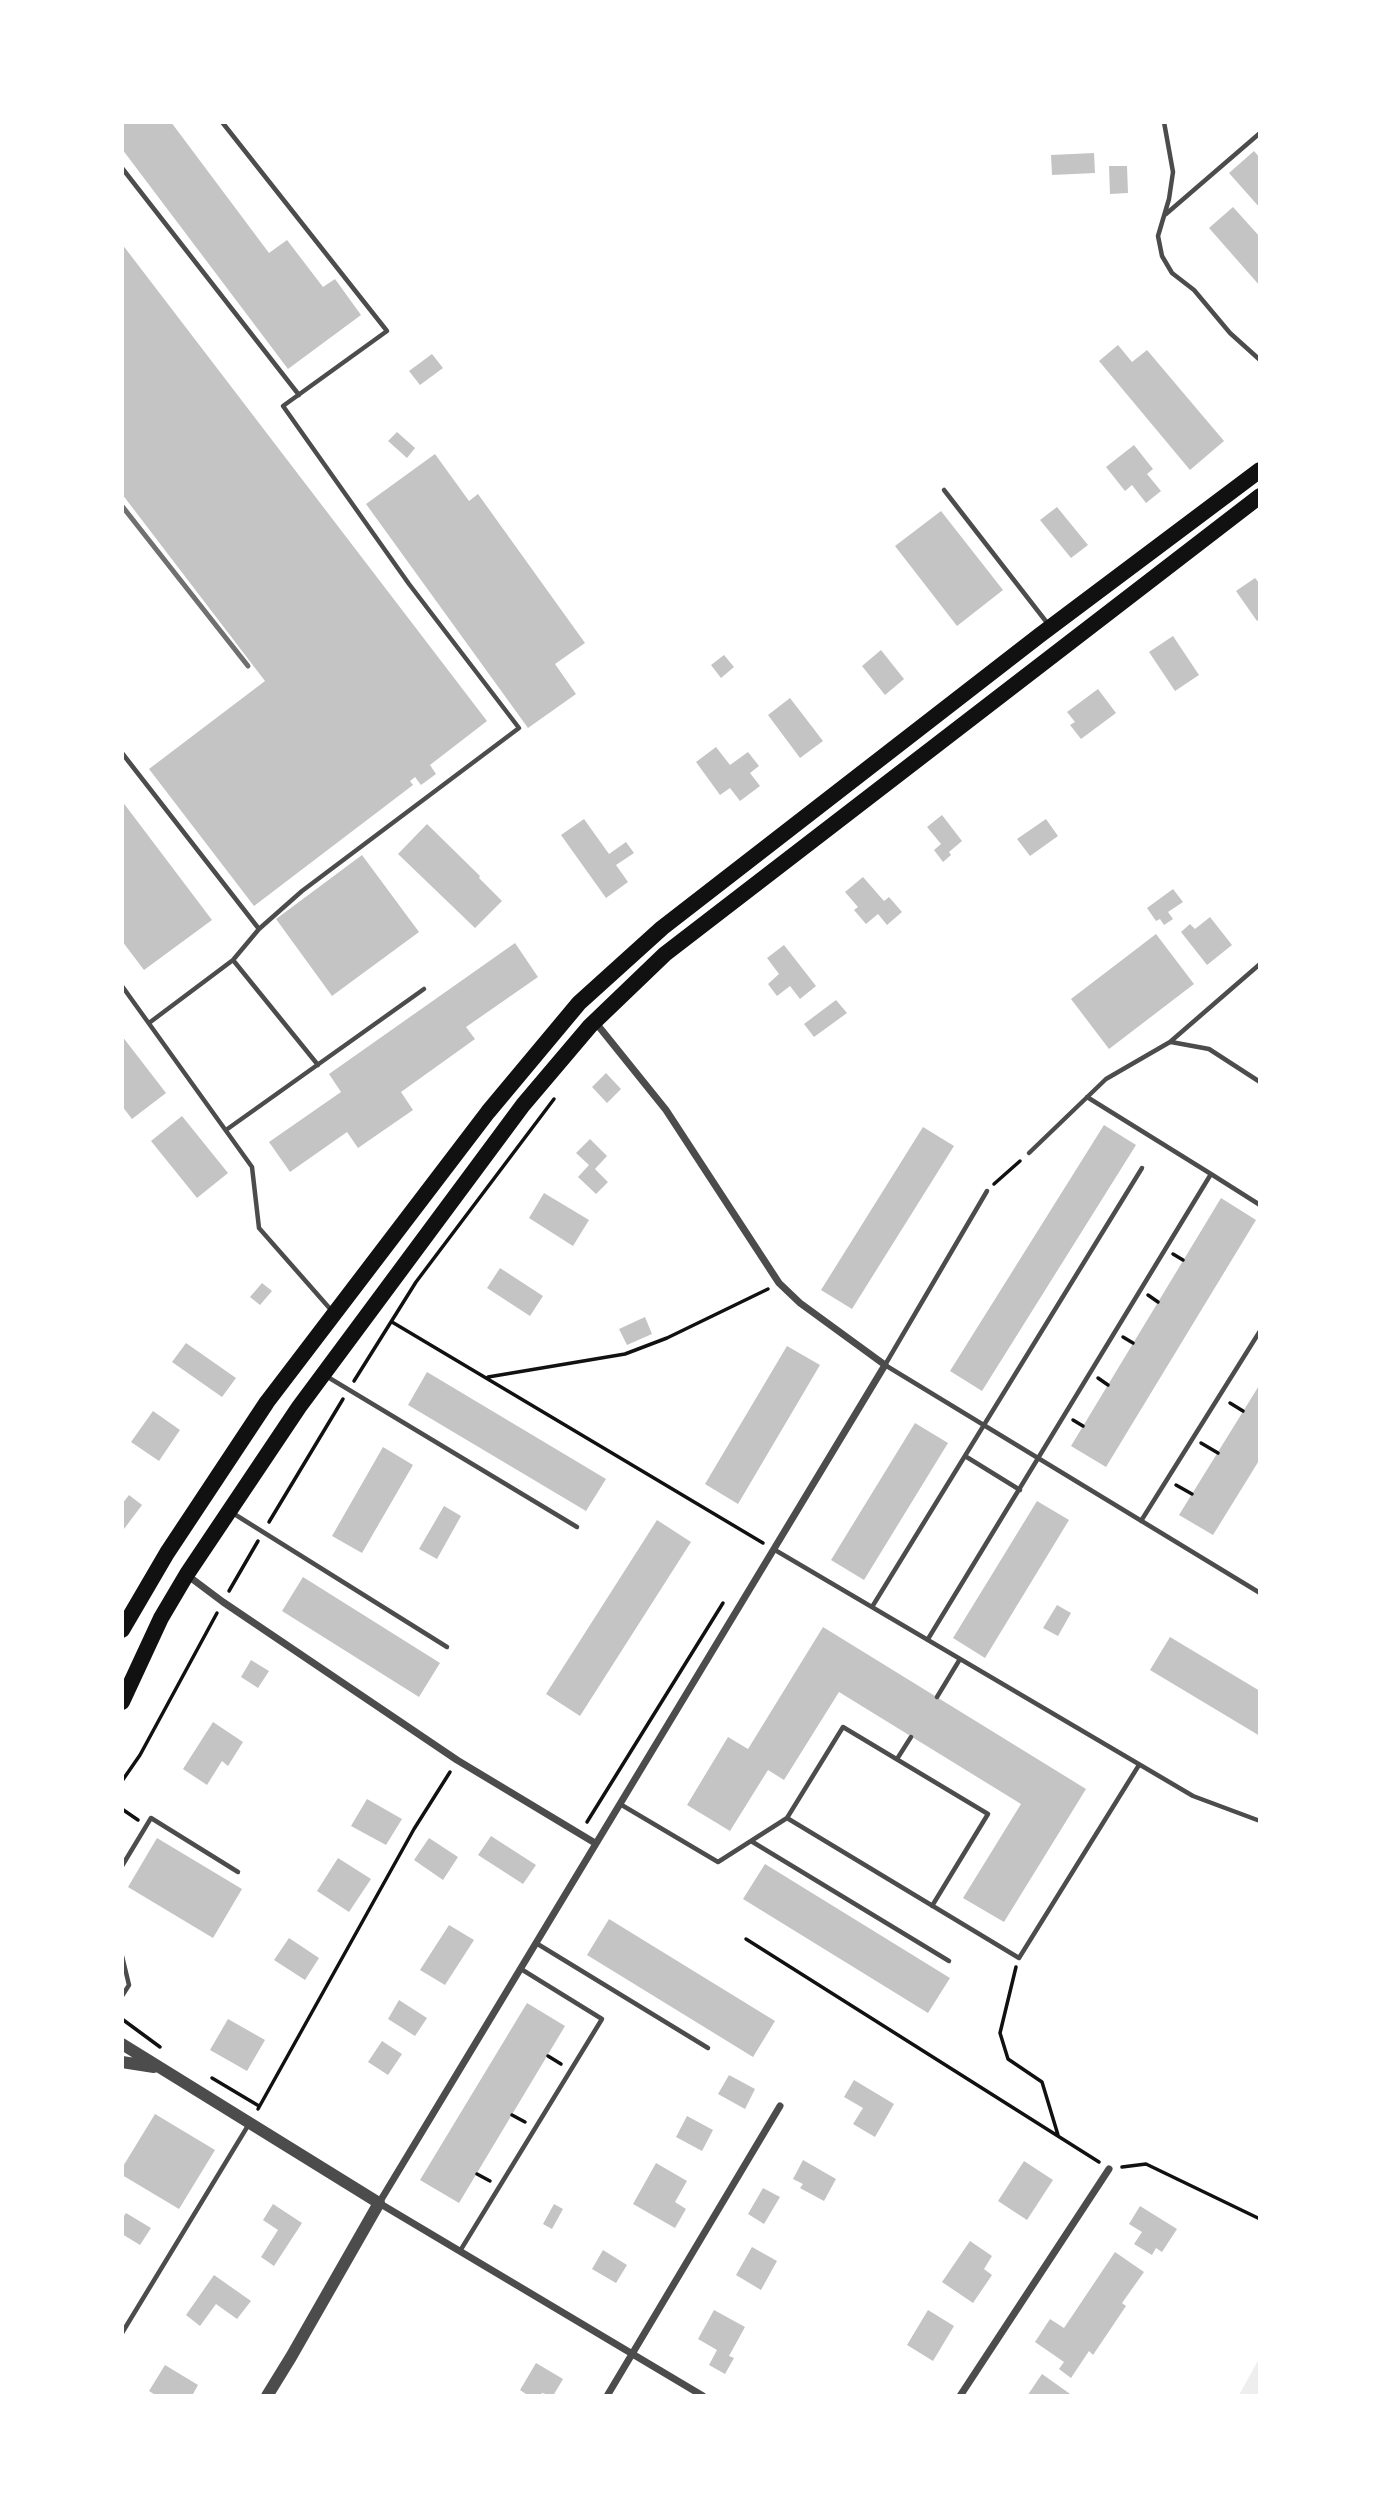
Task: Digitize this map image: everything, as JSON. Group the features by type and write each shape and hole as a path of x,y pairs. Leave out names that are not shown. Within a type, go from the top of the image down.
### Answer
{"main road":[{"path":"122,1630 160,1564 239,1443 488,1112 579,1003 662,928 1050,627 1259,470"},
{"path":"122,1702 161,1618 187,1574 323,1374 523,1105 595,1021 665,954 1259,496"}],"street":[{"path":"267,2396 379,2203 885,1365 800,1303 779,1283 666,1110 595,1021"},
{"path":"187,1574 223,1602 457,1760 595,1843"},
{"path":"122,2044 379,2203 703,2396"},
{"path":"122,2062 158,2067"},
{"path":"607,2396 780,2106"},
{"path":"960,2396 1109,2169"}],"lane":[{"path":"149,1023 233,960 259,929 302,891 519,728 409,584 283,406 387,331 222,122"},
{"path":"1164,122 1173,172 1158,236 1162,256 1172,272 1194,290 1230,332 1259,360"},
{"path":"1165,214 1259,133"},
{"path":"122,168 299,395"},
{"path":"944,489 1050,627"},
{"path":"122,753 259,929"},
{"path":"233,960 318,1065"},
{"path":"1029,1153 1106,1079 1170,1042 1259,964"},
{"path":"122,986 252,1167 258,1228 322,1303 335,1313"},
{"path":"226,1130 425,989"},
{"path":"1170,1042 1209,1049 1259,1081"},
{"path":"1087,1097 1259,1205"},
{"path":"873,1607 1142,1168"},
{"path":"928,1639 1211,1174"},
{"path":"987,1191 885,1365 1259,1593"},
{"path":"1141,1521 1259,1331"},
{"path":"323,1374 578,1527"},
{"path":"965,1456 1020,1490"},
{"path":"229,1511 447,1647"},
{"path":"775,1550 1193,1796 1259,1821"},
{"path":"937,1697 960,1659"},
{"path":"620,1803 718,1862 787,1818 843,1727 988,1814 932,1906"},
{"path":"897,1759 911,1737"},
{"path":"787,1818 1019,1958 1139,1765"},
{"path":"122,1866 151,1818 238,1872"},
{"path":"751,1841 949,1961"},
{"path":"536,1943 708,2048"},
{"path":"122,1956 129,1985 122,1996"},
{"path":"460,2251 602,2019 520,1968"},
{"path":"122,2333 250,2123"}],"path":[{"path":"122,1781 140,1755 263,1532 416,1282 560,1091"},
{"path":"987,1191 1029,1153"},
{"path":"486,1378 625,1354 667,1338 779,1283"},
{"path":"392,1322 775,1550"},
{"path":"1193,1438 1218,1453"},
{"path":"1167,1479 1192,1494"},
{"path":"580,1835 725,1600"},
{"path":"250,2123 414,1829 457,1760"},
{"path":"122,1809 146,1826"},
{"path":"746,1939 1109,2169 1146,2164 1259,2219"},
{"path":"1019,1958 1000,2033 1008,2059 1042,2082 1059,2137"},
{"path":"122,2019 162,2048"},
{"path":"205,2074 259,2106"}],"shaded area":[{"path":"1259,2359 1259,2395 1239,2395"}],"building":[{"path":"122,122 171,122 269,253 287,240 323,287 335,279 361,315 288,369 122,149"},
{"path":"1254,151 1260,158 1260,208 1229,173"},
{"path":"1094,153 1095,173 1052,175 1051,155"},
{"path":"1109,166 1127,166 1128,193 1110,194"},
{"path":"1233,207 1260,237 1260,286 1209,228"},
{"path":"122,244 487,721 430,765 436,774 421,785 415,777 410,781 413,785 254,906 149,769 265,681 122,494"},
{"path":"1118,345 1132,362 1147,350 1224,441 1190,470 1099,361"},
{"path":"432,354 443,368 420,385 409,371"},
{"path":"397,432 415,448 407,458 388,441"},
{"path":"1134,445 1153,469 1147,474 1161,491 1146,503 1132,485 1125,491 1106,467"},
{"path":"435,454 469,501 478,494 585,643 555,664 576,694 528,728 366,504"},
{"path":"1057,507 1088,545 1071,558 1040,520"},
{"path":"941,511 1003,590 957,626 895,546"},
{"path":"1255,578 1260,584 1260,619 1257,621 1236,591"},
{"path":"1173,636 1199,675 1175,691 1149,652"},
{"path":"881,650 904,679 885,695 862,666"},
{"path":"724,655 734,667 721,678 711,665"},
{"path":"1098,689 1116,713 1081,739 1070,725 1075,722 1067,712"},
{"path":"790,698 823,741 800,758 768,715"},
{"path":"716,747 730,765 748,752 759,766 750,773 760,786 740,801 730,788 720,795 696,762"},
{"path":"122,801 212,920 144,970 122,941"},
{"path":"942,815 962,841 949,852 951,855 943,862 934,850 941,844 927,827"},
{"path":"584,819 609,854 626,842 634,853 616,865 628,882 606,898 561,835"},
{"path":"1046,819 1058,836 1030,856 1017,839"},
{"path":"427,824 502,901 475,928 398,854"},
{"path":"362,855 419,932 332,996 276,919"},
{"path":"863,877 884,901 889,897 902,912 887,925 878,914 866,924 854,910 858,907 845,892"},
{"path":"1173,889 1183,902 1168,912 1173,919 1164,925 1160,919 1156,921 1147,908"},
{"path":"1210,917 1232,945 1207,965 1181,932 1190,924 1195,929"},
{"path":"1156,934 1194,984 1109,1049 1071,999"},
{"path":"515,943 538,977 466,1027 475,1039 401,1092 413,1110 358,1148 347,1132 290,1172 269,1142 341,1092 329,1074"},
{"path":"784,945 816,986 800,999 790,986 777,996 768,984 779,974 767,958"},
{"path":"836,1000 847,1013 814,1037 804,1024"},
{"path":"122,1036 166,1093 132,1119 122,1106"},
{"path":"606,1073 621,1089 607,1103 592,1087"},
{"path":"182,1116 228,1173 197,1198 151,1141"},
{"path":"1104,1125 1136,1145 982,1391 950,1371"},
{"path":"923,1127 954,1146 852,1309 821,1290"},
{"path":"590,1139 607,1156 595,1169 608,1182 596,1194 578,1177 589,1165 576,1153"},
{"path":"544,1193 589,1220 573,1246 529,1218"},
{"path":"1221,1198 1256,1220 1106,1467 1071,1446"},
{"path":"500,1268 543,1296 530,1316 487,1288"},
{"path":"262,1283 272,1291 260,1305 250,1297"},
{"path":"645,1317 652,1334 627,1345 619,1329"},
{"path":"186,1343 236,1378 222,1397 172,1362"},
{"path":"787,1346 820,1365 738,1504 705,1484"},
{"path":"427,1372 606,1479 586,1511 408,1405"},
{"path":"1260,1384 1260,1459 1213,1535 1179,1515"},
{"path":"153,1411 180,1430 159,1461 131,1442"},
{"path":"915,1423 948,1443 864,1580 831,1560"},
{"path":"383,1447 413,1465 362,1553 332,1536"},
{"path":"129,1495 142,1505 124,1529 122,1504"},
{"path":"1037,1501 1069,1520 985,1658 953,1638"},
{"path":"444,1506 461,1516 437,1559 419,1549"},
{"path":"657,1520 691,1542 580,1716 546,1694"},
{"path":"303,1577 440,1663 419,1697 282,1611"},
{"path":"1057,1605 1071,1613 1058,1636 1043,1628"},
{"path":"823,1627 1086,1789 1004,1922 963,1898 1021,1804 839,1692 784,1780 768,1770 730,1831 687,1805 728,1737 748,1749"},
{"path":"1170,1637 1260,1691 1260,1736 1150,1670"},
{"path":"251,1660 269,1671 258,1688 241,1677"},
{"path":"213,1722 243,1742 228,1766 222,1761 207,1785 183,1769"},
{"path":"367,1799 402,1819 386,1845 351,1826"},
{"path":"491,1836 536,1865 523,1884 478,1855"},
{"path":"157,1838 242,1889 213,1938 128,1887"},
{"path":"429,1838 458,1857 443,1880 414,1860"},
{"path":"338,1858 371,1879 349,1912 317,1891"},
{"path":"765,1864 950,1978 928,2013 743,1899"},
{"path":"609,1919 775,2021 753,2057 587,1955"},
{"path":"449,1925 474,1940 445,1985 420,1970"},
{"path":"289,1938 319,1958 305,1980 274,1960"},
{"path":"399,2000 427,2018 415,2036 388,2019"},
{"path":"527,2003 565,2026 459,2203 420,2180"},
{"path":"228,2019 265,2040 247,2071 210,2050"},
{"path":"382,2041 402,2054 388,2075 368,2062"},
{"path":"729,2075 755,2089 745,2109 718,2094"},
{"path":"854,2080 894,2104 875,2137 853,2124 863,2108 844,2097"},
{"path":"155,2114 215,2150 179,2209 122,2175 122,2168"},
{"path":"687,2116 713,2130 702,2151 676,2137"},
{"path":"803,2160 836,2179 824,2201 800,2188 803,2184 793,2179"},
{"path":"1024,2161 1053,2180 1027,2220 998,2201"},
{"path":"656,2163 687,2181 675,2202 686,2209 675,2228 633,2204"},
{"path":"763,2188 780,2197 764,2224 748,2214"},
{"path":"273,2204 302,2223 274,2266 261,2257 278,2230 263,2220"},
{"path":"554,2204 563,2209 552,2229 543,2224"},
{"path":"1140,2206 1177,2229 1162,2252 1156,2248 1152,2255 1134,2244 1142,2232 1129,2224"},
{"path":"126,2213 151,2228 140,2245 122,2234 122,2219"},
{"path":"970,2241 992,2256 984,2269 992,2275 973,2303 942,2282"},
{"path":"752,2247 777,2261 761,2290 736,2275"},
{"path":"603,2250 627,2265 616,2283 592,2269"},
{"path":"1115,2252 1144,2272 1122,2303 1126,2306 1093,2355 1089,2351 1071,2378 1059,2369 1064,2362 1035,2342 1050,2319 1064,2328"},
{"path":"214,2275 251,2301 237,2319 216,2304 200,2326 186,2315"},
{"path":"714,2310 745,2327 729,2356 734,2358 725,2374 709,2365 717,2350 698,2339"},
{"path":"928,2310 954,2326 933,2361 907,2345"},
{"path":"536,2363 563,2379 553,2396 542,2393 540,2396 529,2396 520,2390"},
{"path":"165,2365 198,2385 192,2396 157,2396 149,2391"},
{"path":"1042,2374 1073,2396 1027,2396"}],"railway":[{"path":"122,506 248,666"}]}
